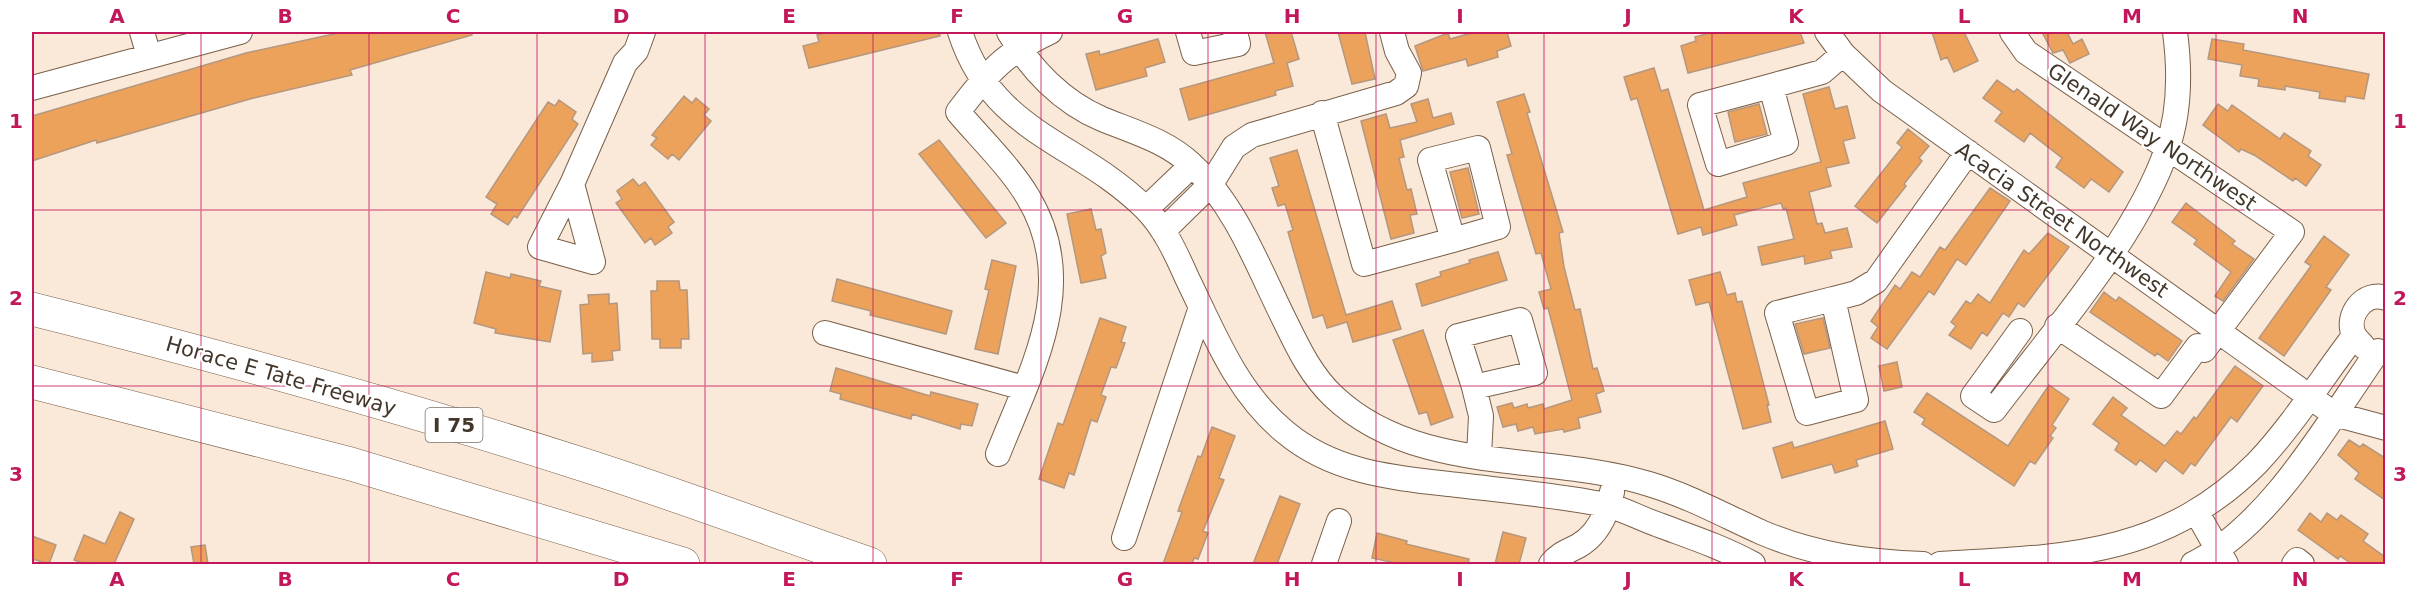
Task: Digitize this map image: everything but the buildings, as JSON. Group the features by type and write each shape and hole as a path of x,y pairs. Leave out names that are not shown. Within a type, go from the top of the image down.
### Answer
{"highway":[{"name":"Horace E Tate Freeway","path":"32,309 170,344 495,437 580,463 870,564"},
{"path":"32,382 351,464 683,564"}],"street":[{"path":"142,32 148,56"},
{"path":"32,88 240,32"},
{"path":"572,184 625,63 636,51 644,32"},
{"path":"960,32 982,80 999,101 1020,121 1112,180 1146,209 1163,231 1232,369 1254,402 1288,435 1324,458 1351,469 1383,476 1538,494 1609,506 1701,538 1753,564"},
{"path":"998,454 1049,318 1053,290 1052,262 1044,229 1028,196 958,112 1014,39 1050,32"},
{"path":"1188,32 1194,53 1238,44 1234,32"},
{"path":"1163,231 1211,184 1234,147 1252,135 1396,93 1406,86 1409,73 1397,51 1392,32"},
{"name":"Acacia Street Northwest","path":"1827,32 1843,54 1882,91 2334,414"},
{"name":"Glenald Way Northwest","path":"2012,32 2026,52 2292,232 2220,332"},
{"path":"2020,331 1973,396 1994,410 2111,255 2144,200 2167,148 2178,83 2175,32"},
{"path":"1014,39 1041,77 1071,102 1098,117 1157,141 1192,165 1211,184 1241,233 1301,355 1333,396 1365,422 1398,439 1431,449 1615,475 1681,494 1765,534 1810,550 1871,562 1923,564"},
{"path":"1771,86 1822,72 1843,54"},
{"path":"1322,113 1364,264 1453,240"},
{"path":"1833,299 1856,400 1807,412 1777,313 1833,299 1856,294 1875,281 1968,152"},
{"path":"1146,209 1192,165"},
{"path":"2382,350 2365,348 2354,336 2351,320 2356,307 2367,298 2384,294"},
{"path":"1124,538 1202,307"},
{"path":"2057,326 2161,396 2198,346 2204,350 2220,332"},
{"path":"825,333 1024,388"},
{"path":"1940,564 2056,557 2093,552 2145,537 2196,512 2256,463 2354,336"},
{"path":"2193,564 2222,558 2270,503 2382,350"},
{"path":"1474,387 1481,416 1479,456"},
{"path":"2334,414 2385,428"},
{"path":"1551,564 1561,554 1591,537 1609,506 1615,475"},
{"path":"2196,512 2222,558"},
{"path":"1324,564 1339,521"},
{"path":"2294,564 2297,560 2302,564"}]}
